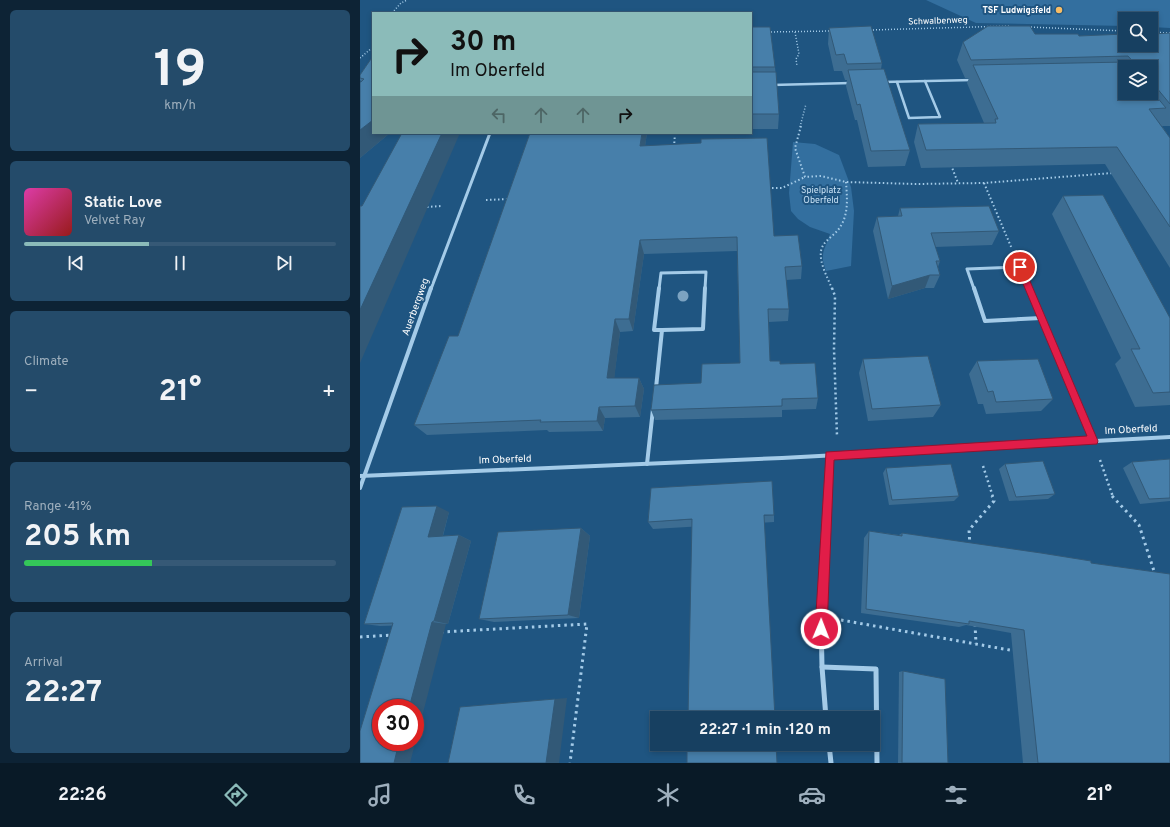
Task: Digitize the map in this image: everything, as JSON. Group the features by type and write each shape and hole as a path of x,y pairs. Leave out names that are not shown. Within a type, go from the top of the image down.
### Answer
{"street":[{"path":"882,82 975,79"},
{"path":"897,82 909,118 940,117 925,81"},
{"path":"765,85 852,83"},
{"name":"Auerbergweg","path":"360,488 362,476 490,134"},
{"path":"1020,267 967,269 985,321 1042,318"},
{"name":"Im Oberfeld","path":"1020,267 1093,441"},
{"path":"706,272 703,329 662,330 654,330 661,273 706,272"},
{"path":"655,393 662,330"},
{"path":"647,464 654,401"},
{"name":"Im Oberfeld","path":"362,476 647,464 1170,437"},
{"path":"825,711 822,668 821,617 830,455"},
{"path":"822,668 876,669 877,763"},
{"path":"830,751 831,763"}],"path":[{"path":"393,12 401,3 407,0"},
{"name":"Schwalbenweg","path":"865,30 1012,26"},
{"path":"1028,27 1118,31"},
{"path":"766,32 834,31"},
{"path":"795,32 799,54 796,59 800,84 806,96 805,111 795,148 804,177"},
{"path":"1158,32 1170,33"},
{"path":"360,58 372,48"},
{"path":"674,154 675,134"},
{"path":"950,163 958,183"},
{"path":"767,188 782,188 804,177 821,176 846,182 984,183 1117,173"},
{"path":"830,455 837,435 834,349 835,296 821,260 821,250 826,241 840,228 845,216 847,205 846,182"},
{"path":"984,183 1020,267"},
{"path":"423,207 509,199"},
{"path":"1093,441 1113,498 1139,525 1154,571"},
{"path":"970,552 969,530 994,501 977,447"},
{"path":"821,617 1024,652"},
{"path":"975,621 976,644"},
{"path":"438,632 587,624 570,763"},
{"path":"360,637 399,635"}],"green space":[{"name":"TSF Ludwigsfeld","path":"926,0 1170,0 1170,28 1158,27 1158,12 1118,12 1118,26 976,23"},
{"name":"Spielplatz Oberfeld","path":"793,142 815,144 839,155 851,187 854,211 851,266 826,271 823,256 830,234 810,227 798,219 791,211 789,193"}],"building":[{"path":"871,26 882,63 847,64 844,54 836,55 829,28"},
{"path":"988,26 1030,26 1035,34 1078,34 1079,36 1118,34 1118,52 1158,52 1158,34 1170,33 1170,104 1158,89 1158,60 1132,60 1128,56 971,60 963,42"},
{"path":"752,27 770,27 775,67 752,67"},
{"path":"372,57 372,121 360,130 360,82 364,79 360,78 360,75"},
{"path":"1118,62 1118,100 1158,100 1158,98 1166,108 1149,109 1170,138 1170,227 1117,147 926,150 918,124 996,123 995,119 998,119 973,65"},
{"path":"884,69 910,150 871,151 860,104 857,105 848,70"},
{"path":"752,72 776,72 779,114 752,114"},
{"path":"401,134 442,134 360,310 360,206 362,206"},
{"path":"530,134 642,134 640,146 701,143 701,139 767,138 774,236 798,235 802,266 785,267 789,309 768,309 770,361 780,361 780,364 815,363 818,398 782,399 782,406 651,410 654,385 701,383 702,364 740,363 737,237 640,240 629,319 615,319 607,378 639,378 635,406 599,407 597,421 540,422 541,420 414,425 449,336 458,336"},
{"path":"1103,195 1170,318 1170,392 1153,393 1131,349 1140,349 1063,196"},
{"path":"989,206 999,231 931,233 940,261 936,261 940,275 930,275 892,286 877,217 902,216 900,208"},
{"path":"928,356 941,405 872,409 863,359"},
{"path":"1038,359 1053,399 996,402 993,391 988,392 977,361"},
{"path":"1170,459 1170,498 1149,499 1132,462"},
{"path":"1043,461 1055,494 1016,497 1005,464"},
{"path":"951,464 959,496 892,500 886,468"},
{"path":"772,481 774,515 764,515 775,711 688,711 692,519 648,522 651,488"},
{"path":"437,506 428,537 459,535 434,621 432,622 411,699 372,699 372,751 397,751 394,763 360,763 360,731 393,623 364,624 402,507"},
{"path":"581,528 568,615 479,619 498,532"},
{"path":"869,531 902,536 902,533 1041,553 1091,561 1091,563 1170,574 1170,763 1038,763 1024,630 969,621 969,624 866,609"},
{"path":"903,671 945,679 948,763 902,763"},
{"path":"555,699 546,763 448,763 460,707"},
{"path":"687,751 776,751 777,763 687,763"}],"place":[{"name":"TSF Ludwigsfeld","path":"1059,10"}],"route":[{"path":"821,629 830,455 1093,441 1020,267"}]}
